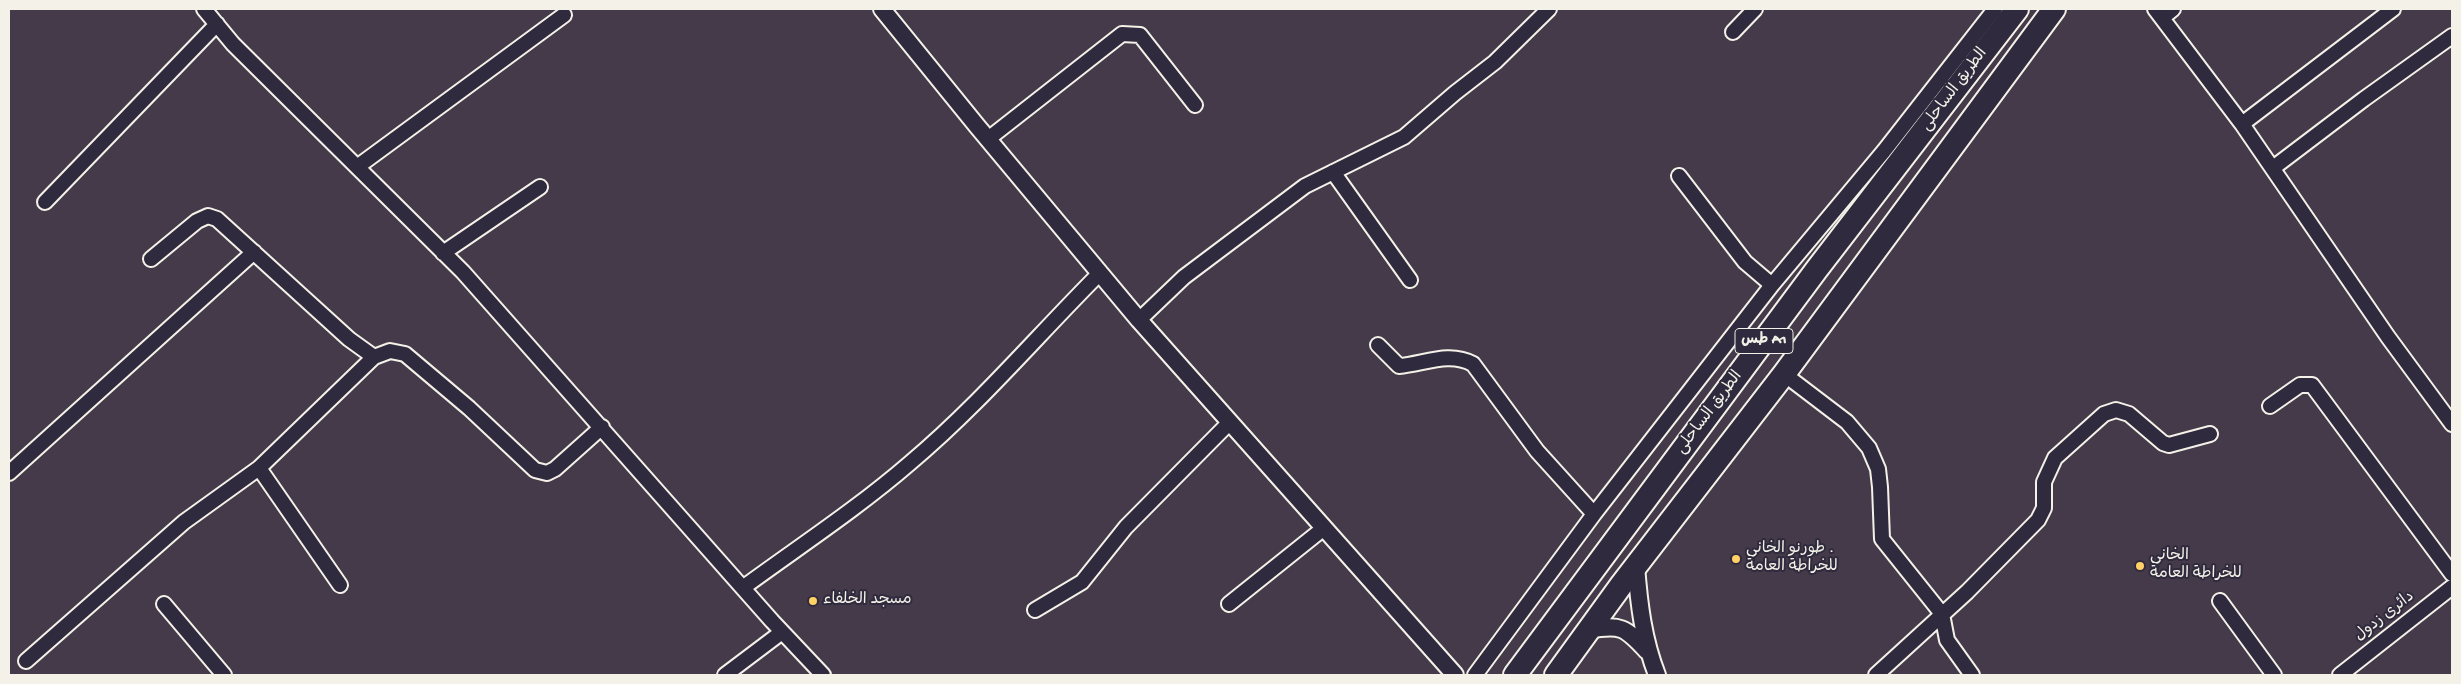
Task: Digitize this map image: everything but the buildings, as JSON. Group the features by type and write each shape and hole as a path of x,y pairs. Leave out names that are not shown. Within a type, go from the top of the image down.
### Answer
{"highway":[{"name":"الطريق الساحلى","path":"1515,675 2017,9"},
{"name":"الطريق الساحلى","path":"1556,675 1636,566 1784,374 2054,9"},
{"path":"1912,146 1938,166"}],"street":[{"path":"204,9 233,44 443,253 602,427 782,632 823,675"},
{"path":"882,9 1139,320 1455,675"},
{"path":"1139,320 1184,277 1305,186 1404,137 1454,93 1495,62 1549,9"},
{"path":"1733,32 1756,9"},
{"path":"1475,675 1594,514 1772,285 1884,151 1995,9"},
{"path":"2242,124 2393,9"},
{"path":"2164,12 2388,337 2452,424"},
{"path":"357,167 564,15"},
{"path":"45,202 217,24"},
{"path":"988,139 1122,34 1140,35 1195,106"},
{"path":"2273,168 2364,99 2452,36"},
{"path":"1333,172 1410,280"},
{"path":"1679,176 1745,262 1772,285"},
{"path":"443,253 540,187"},
{"path":"151,259 197,221 208,216 217,220 349,339 374,357"},
{"path":"9,473 254,252"},
{"path":"744,587 869,496 918,457 966,412 1100,273"},
{"path":"1378,346 1399,366 1451,357 1463,359 1473,364 1537,451 1594,514"},
{"path":"26,660 184,522 259,468 374,357 390,350 405,354 469,408 535,470 547,473 555,469 602,427"},
{"path":"1784,374 1846,422 1869,448 1878,469 1882,539 1942,614 1947,640 1972,675"},
{"path":"2270,406 2300,385 2312,385 2452,574"},
{"path":"1876,675 1942,614 2038,520 2044,508 2044,482 2056,458 2104,414 2116,410 2129,414 2163,443 2169,444 2210,434"},
{"path":"1035,610 1082,582 1126,527 1230,422"},
{"path":"259,468 340,585"},
{"path":"1229,604 1324,528"},
{"path":"1636,566 1640,614 1647,651 1657,675"},
{"name":"دائرى زدول","path":"2340,675 2452,587"},
{"path":"2220,601 2274,675"},
{"path":"164,604 224,675"},
{"path":"1588,630 1611,626 1630,633 1647,651"},
{"path":"724,675 782,632"}],"place":[{"name":"طورنو الخاني . للخراطة العامة","path":"1736,559"},
{"name":"الخاني للخراطة العامة","path":"2140,566"},
{"name":"مسجد الخلفاء","path":"813,601"}]}
